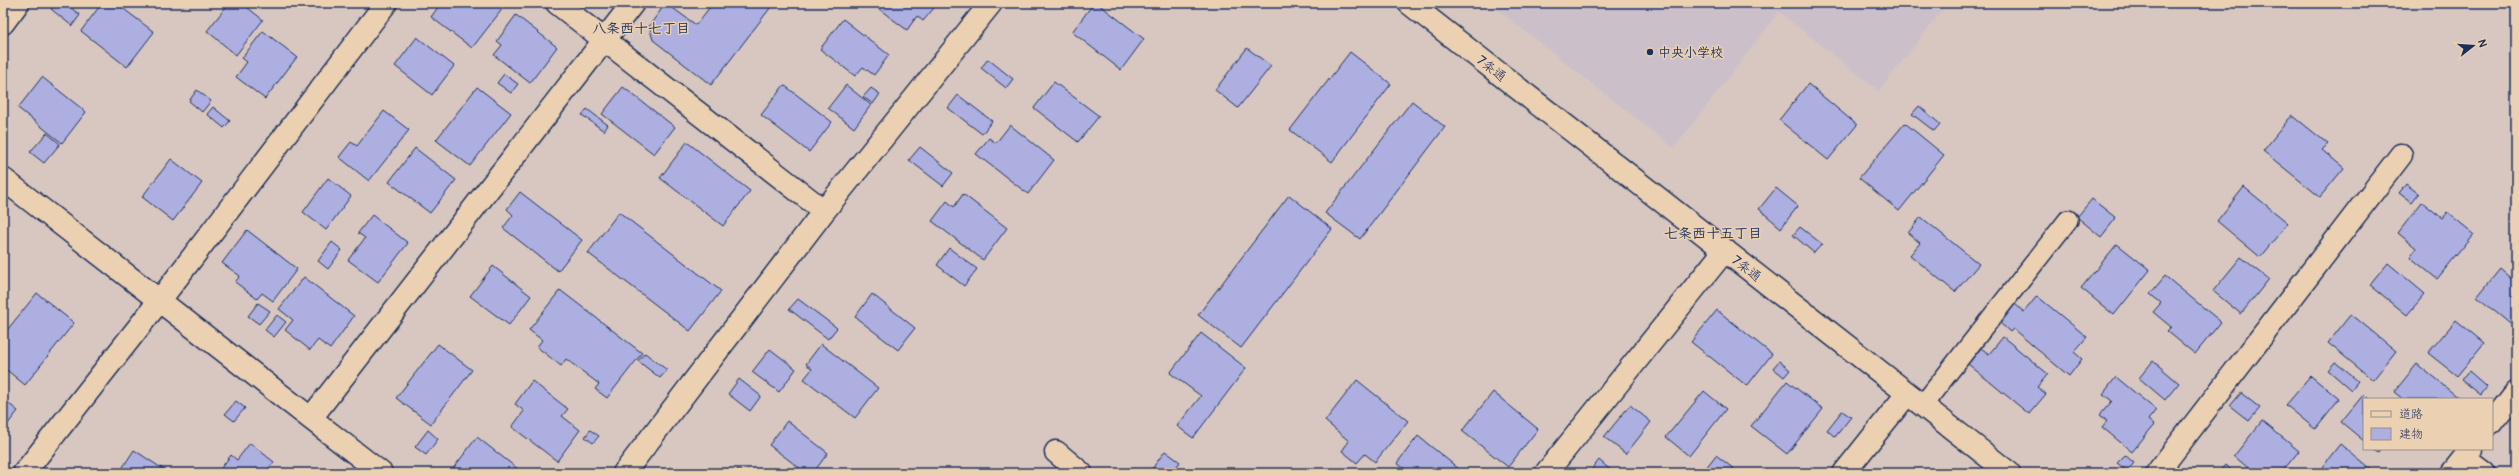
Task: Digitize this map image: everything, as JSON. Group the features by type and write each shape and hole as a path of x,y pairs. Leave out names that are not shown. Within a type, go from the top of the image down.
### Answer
{"street":[{"path":"3,23 18,3"},
{"path":"24,473 160,300 386,3"},
{"path":"557,3 824,211"},
{"path":"311,418 633,3"},
{"path":"624,473 824,211 991,3"},
{"name":"7条通","path":"1409,3 2009,473"},
{"path":"2157,473 2401,155"},
{"path":"3,179 381,473"},
{"path":"1546,473 1725,250"},
{"path":"2493,422 2516,392"},
{"path":"1844,473 1914,400"},
{"path":"1056,452 1080,473"},
{"path":"2463,460 2484,473"}],"lane":[{"path":"1914,400 2068,220"}],"shaded area":[{"name":"中央小学校","path":"1489,3 1948,3 1879,91 1779,12 1674,148"}],"building":[{"path":"55,3 65,3 80,15 72,26 51,9"},
{"path":"102,3 116,3 154,32 127,67 81,31"},
{"path":"229,3 242,3 263,20 236,55 207,31"},
{"path":"441,3 507,3 472,48 431,17"},
{"path":"666,3 696,25 713,3 774,3 711,85 653,40 649,26"},
{"path":"871,3 928,3 934,8 923,21 917,16 907,30"},
{"path":"1094,3 1097,3 1144,39 1121,70 1072,32"},
{"path":"516,15 557,47 530,83 494,55 502,45 497,41"},
{"path":"843,19 889,55 874,75 863,67 855,76 820,49"},
{"path":"263,31 297,57 265,99 236,77 247,62 242,58"},
{"path":"417,37 454,66 432,95 395,66"},
{"path":"1247,48 1271,66 1238,108 1215,90"},
{"path":"1350,52 1391,84 1332,162 1290,130"},
{"path":"988,59 1013,79 1006,88 981,68"},
{"path":"504,74 518,84 511,93 497,83"},
{"path":"42,77 86,112 62,143 18,108"},
{"path":"1054,82 1099,116 1078,142 1034,108"},
{"path":"1808,84 1857,125 1828,160 1779,120"},
{"path":"784,85 832,122 809,152 761,115"},
{"path":"846,85 871,105 854,128 828,108"},
{"path":"477,87 511,113 470,166 436,140"},
{"path":"623,87 675,127 654,154 602,114"},
{"path":"871,88 880,94 873,104 863,97"},
{"path":"197,90 211,101 202,112 189,101"},
{"path":"958,95 992,121 982,134 948,108"},
{"path":"1412,101 1445,127 1360,239 1325,213"},
{"path":"1919,106 1940,124 1934,131 1912,114"},
{"path":"213,107 230,121 224,128 207,114"},
{"path":"587,109 608,125 604,131 582,115"},
{"path":"384,111 409,130 369,181 339,157 351,142 357,146"},
{"path":"2292,115 2328,144 2322,150 2344,168 2320,197 2263,151"},
{"path":"1905,123 1944,155 1899,211 1859,178"},
{"path":"1010,125 1054,160 1028,194 976,154 989,138 996,143"},
{"path":"47,133 60,144 44,163 30,152"},
{"path":"687,142 750,191 723,226 660,178"},
{"path":"920,147 953,173 943,186 909,160"},
{"path":"415,148 456,180 430,213 389,182"},
{"path":"171,159 202,183 173,221 142,197"},
{"path":"328,178 351,196 326,230 303,212"},
{"path":"2406,184 2419,194 2412,203 2399,193"},
{"path":"2244,187 2288,223 2260,257 2217,221"},
{"path":"1776,188 1798,206 1781,228 1759,209"},
{"path":"520,192 582,240 558,271 503,228 513,215 507,209"},
{"path":"963,194 1007,228 983,260 932,221 947,201 954,207"},
{"path":"1289,195 1332,229 1241,348 1198,315"},
{"path":"2092,199 2116,218 2101,237 2077,217"},
{"path":"2422,202 2442,218 2447,212 2474,234 2437,279 2410,257 2416,248 2398,233"},
{"path":"619,212 721,291 690,331 588,253"},
{"path":"372,215 408,243 378,282 348,260 365,238 358,233"},
{"path":"1921,217 1979,264 1955,292 1910,255 1920,243 1908,233"},
{"path":"1800,227 1822,244 1814,253 1793,235"},
{"path":"247,230 297,269 273,301 262,293 257,299 235,282 240,276 222,263"},
{"path":"332,242 342,250 328,269 318,261"},
{"path":"2117,244 2150,270 2114,315 2081,288"},
{"path":"949,248 977,269 964,286 937,265"},
{"path":"2241,257 2269,279 2241,314 2213,291"},
{"path":"2388,263 2425,294 2407,315 2370,285"},
{"path":"493,266 531,296 509,325 470,296"},
{"path":"2500,269 2516,283 2516,324 2514,327 2477,297"},
{"path":"2165,276 2221,322 2195,354 2167,331 2171,327 2153,312 2161,303 2150,294"},
{"path":"304,277 354,316 330,349 318,340 310,350 285,330 293,320 279,309"},
{"path":"560,290 642,353 607,398 595,389 599,384 566,359 561,366 537,347 542,340 529,330"},
{"path":"37,293 74,323 25,385 3,367 3,335"},
{"path":"872,294 915,328 898,350 855,317"},
{"path":"2037,296 2087,337 2074,352 2082,359 2069,376 2013,329 2010,332 2000,323 2015,304 2024,312"},
{"path":"798,299 837,328 828,339 789,309"},
{"path":"258,303 270,311 259,324 248,316"},
{"path":"1717,310 1772,354 1747,386 1691,342"},
{"path":"2351,314 2396,351 2373,380 2328,343"},
{"path":"277,315 286,322 274,337 265,330"},
{"path":"2456,320 2484,343 2457,376 2428,353"},
{"path":"1201,333 1246,368 1193,438 1177,426 1201,396 1170,373"},
{"path":"2003,337 2048,374 2037,387 2046,394 2029,414 1968,364 1981,348 1989,354"},
{"path":"438,344 472,370 431,424 396,398"},
{"path":"821,344 878,388 855,418 804,379 812,369 806,364"},
{"path":"770,349 796,369 779,392 752,372"},
{"path":"645,353 667,370 660,378 638,361"},
{"path":"1779,361 1790,370 1784,377 1773,368"},
{"path":"2153,361 2179,383 2165,400 2139,378"},
{"path":"2335,362 2358,381 2351,390 2328,370"},
{"path":"2417,364 2459,398 2402,398 2394,392"},
{"path":"2469,371 2487,387 2481,395 2462,380"},
{"path":"2311,376 2339,399 2315,429 2286,405"},
{"path":"2116,377 2156,410 2148,420 2154,425 2132,452 2102,427 2107,421 2100,415 2112,401 2103,394"},
{"path":"739,379 761,396 750,411 728,394"},
{"path":"1357,380 1408,421 1375,462 1365,454 1357,463 1342,451 1349,441 1325,421"},
{"path":"532,381 568,409 562,416 580,430 557,461 512,427 524,411 515,404"},
{"path":"1787,381 1823,409 1787,454 1751,426"},
{"path":"1704,391 1726,409 1689,456 1666,437"},
{"path":"1493,392 1538,429 1508,467 1462,431"},
{"path":"2241,393 2260,408 2249,421 2230,406"},
{"path":"2364,394 2368,398 2363,398 2363,440 2341,422"},
{"path":"3,399 18,411 3,430"},
{"path":"236,401 245,408 234,421 225,414"},
{"path":"1630,405 1651,422 1626,454 1604,437"},
{"path":"1842,411 1851,417 1835,437 1827,430"},
{"path":"787,421 828,453 813,473 806,473 769,445"},
{"path":"2262,421 2299,451 2281,473 2254,473 2234,456"},
{"path":"428,430 438,439 426,455 415,447"},
{"path":"590,430 599,436 593,443 585,437"},
{"path":"1418,436 1464,473 1410,473 1397,463"},
{"path":"477,437 523,473 456,473 452,470"},
{"path":"250,443 274,462 265,473 218,472 231,455 237,460"},
{"path":"2340,444 2375,473 2329,473 2322,467"},
{"path":"134,450 169,473 119,473"},
{"path":"1165,451 1180,462 1172,473 1149,473"},
{"path":"1716,455 1739,473 1702,473"},
{"path":"2125,455 2134,463 2127,471 2117,463"},
{"path":"1599,460 1614,473 1589,473"},
{"path":"2225,465 2235,473 2218,473"},
{"path":"670,467 679,473 665,473"},
{"path":"738,469 743,473 735,473"}],"place":[{"name":"中央小学校","path":"1650,52"}],"district":[{"name":"八条西十七丁目","path":"641,28"},
{"name":"七条西十五丁目","path":"1713,233"}]}
